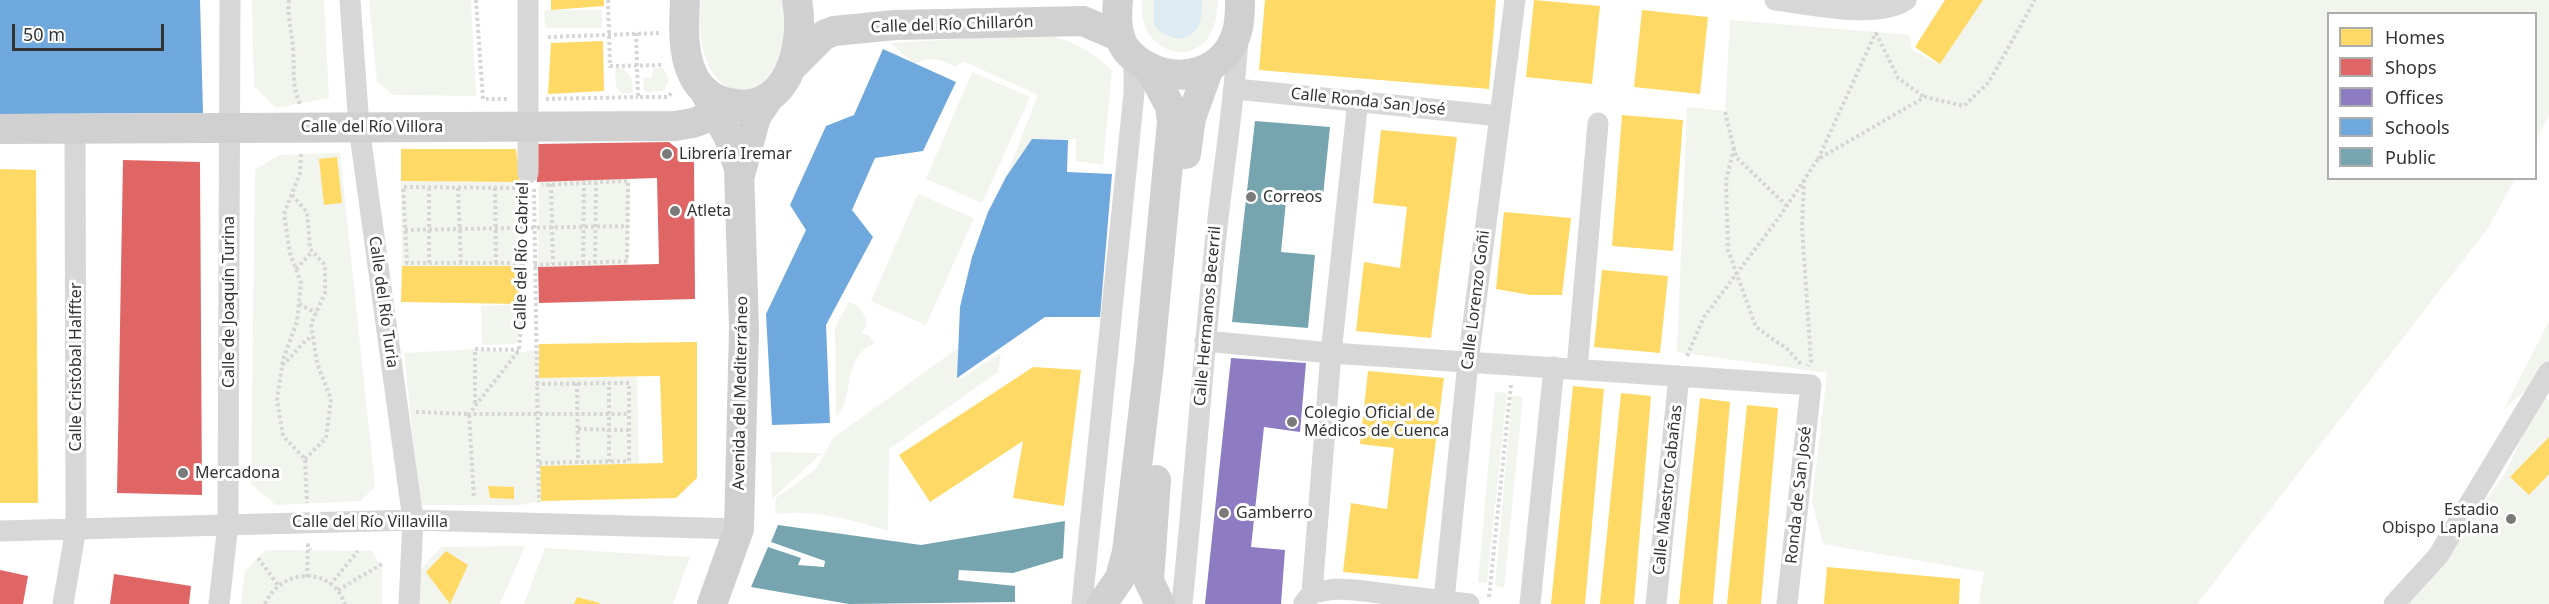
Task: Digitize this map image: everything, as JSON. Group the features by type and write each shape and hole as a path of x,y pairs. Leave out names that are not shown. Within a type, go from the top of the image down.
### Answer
{"street":[{"name":"Calle de Joaquín Turina","path":"219,604 228,524 230,0"},
{"name":"Calle del Río Turia","path":"350,0 359,127 412,520 409,604"},
{"name":"Calle del Río Cabriel","path":"525,180 529,113 528,0"},
{"path":"685,0 685,41 688,64 721,103 740,178"},
{"path":"794,65 800,23 797,0"},
{"path":"1104,604 1120,578 1127,552 1149,364 1172,122 1170,106 1135,55 1116,19 1118,0"},
{"name":"Calle Lorenzo Goñi","path":"1444,600 1468,362 1515,0"},
{"path":"1775,0 1876,10 1896,6 1906,0"},
{"path":"1160,604 1149,581 1164,383 1191,118 1209,68 1223,54 1239,14"},
{"name":"Calle Hermanos Becerril","path":"1182,604 1220,196 1236,89 1239,14"},
{"name":"Calle del Río Chillarón","path":"740,178 756,117 770,96 784,82 794,65 824,35 834,31 895,25 1083,21 1135,55 1174,76 1198,73 1209,68"},
{"path":"1082,604 1134,93 1135,55"},
{"name":"Calle Ronda San José","path":"1236,89 1500,116"},
{"name":"Calle del Río Villora","path":"0,129 230,128 305,141 359,127 529,113 675,126 721,103 770,96"},
{"path":"1358,100 1308,598 1335,589 1468,604"},
{"path":"1577,369 1598,123"},
{"name":"Calle Cristóbal Halffter","path":"63,604 76,528 75,129"},
{"name":"Avenida del Mediterráneo","path":"712,604 739,529 744,328 740,178"},
{"path":"1205,341 1331,353 1577,369 1683,367"},
{"path":"1530,604 1554,367"},
{"name":"Ronda de San José","path":"1683,367 1811,386 1787,604"},
{"name":"Calle Maestro Cabañas","path":"1656,604 1683,367"},
{"path":"2394,604 2438,556 2549,372"},
{"name":"Calle del Río Villavilla","path":"0,531 412,520 739,529"},
{"path":"1104,604 1130,598 1156,604"}],"path":[{"path":"289,0 287,16 293,47 293,88 305,141 300,173 284,214 290,253 301,283 297,322 282,365 277,400 283,436 305,459 308,522"},
{"path":"476,0 483,99 529,113 638,97 668,97 674,89 673,81"},
{"path":"608,0 607,34 610,66 670,65"},
{"path":"1683,367 1704,317 1787,206 1818,159 1876,32 1898,78 1924,97 1964,106 1989,82 2035,0"},
{"path":"636,33 638,97"},
{"path":"529,37 662,33 664,42"},
{"path":"1818,159 1924,97"},
{"path":"1725,112 1736,157 1787,206"},
{"path":"1734,148 1726,181 1728,250 1736,275 1756,327 1786,349 1806,370 1811,361 1802,227 1804,180"},
{"path":"524,263 406,263 403,187 495,188 525,180"},
{"name":"Calle del Río Cabriel","path":"469,414 519,350 524,263 525,180"},
{"path":"534,265 627,261 628,181 534,185 534,265 539,501"},
{"path":"583,263 584,183"},
{"path":"595,263 596,183"},
{"path":"551,184 553,264"},
{"path":"429,187 429,263"},
{"path":"458,188 461,263"},
{"path":"495,188 496,263"},
{"path":"292,195 307,212 312,252 325,265 325,293 312,324 317,363 331,399 326,438 305,459"},
{"path":"405,230 628,226"},
{"path":"296,269 312,252"},
{"path":"299,304 316,314"},
{"path":"282,365 293,357 304,341 313,336"},
{"path":"474,500 469,414 476,401 475,349 519,350"},
{"path":"1488,604 1514,365"},
{"path":"577,383 578,462"},
{"path":"609,383 609,462"},
{"path":"536,384 629,383 629,460 538,463"},
{"path":"398,411 469,414 629,414"},
{"path":"578,429 629,430"},
{"path":"307,576 308,545 310,550"},
{"path":"330,585 358,551"},
{"path":"258,558 278,585"},
{"path":"338,590 382,564"},
{"path":"265,604 271,590 278,585 291,577 307,576 317,576 338,590 345,604"}],"shaded area":[{"path":"252,0 324,0 329,98 276,108 254,86"},
{"path":"369,0 471,0 476,96 394,95 377,82"},
{"path":"701,0 785,0 783,40 773,69 759,86 741,91 724,85 710,68 701,39"},
{"path":"1142,0 1218,0 1213,28 1205,41 1194,49 1182,52 1169,50 1148,33 1143,18"},
{"path":"1154,0 1202,0 1199,25 1195,31 1184,38 1165,34 1154,25"},
{"path":"1981,0 2549,0 2549,115 2537,138 2537,12 2327,12 2327,180 2514,180 2488,228 2197,604 1979,604 1984,572 1823,544 1812,501 1827,373 1677,352 1687,107 1725,111 1730,20 1910,35 1912,50 1940,64"},
{"path":"544,10 602,10 602,28 545,28"},
{"path":"1041,34 1079,46 1112,70 1103,165 1076,161 1076,139 1032,139 1006,177 1038,95 963,61 956,67 936,60 920,61 915,64 890,43"},
{"path":"615,68 623,68 632,79 633,93 623,94 616,87"},
{"path":"653,68 663,68 669,79 664,91 644,92 643,78 652,77"},
{"path":"972,72 1030,97 982,203 926,179"},
{"path":"340,153 375,487 360,501 276,505 251,484 255,170 279,155"},
{"path":"630,178 629,265 538,267 539,182"},
{"path":"401,181 520,182 520,266 402,266"},
{"path":"918,194 974,218 926,325 871,301"},
{"path":"849,302 861,310 867,325 861,333 870,336 874,343 862,351 855,362 847,395 836,416 835,327"},
{"path":"520,304 517,344 482,345 481,306"},
{"path":"2549,321 2549,392 2537,381 2504,409"},
{"path":"958,348 960,379 1001,353 998,372 889,449 888,531 832,516 804,513 775,514 776,498 816,469 833,438"},
{"path":"475,349 516,353 539,350 540,378 637,377 639,464 540,466 539,414 538,463 541,501 520,505 420,505 404,353"},
{"path":"1495,392 1507,393 1487,583 1478,582"},
{"name":"Estadio Obispo Laplana","path":"2542,394 2549,401 2549,604 2403,604 2438,566 2506,472"},
{"path":"1512,396 1523,397 1504,588 1495,586"},
{"path":"771,452 822,453 772,499"},
{"path":"525,546 500,604 416,604 420,570 441,547"},
{"path":"545,548 690,557 673,604 524,604"},
{"path":"266,550 372,551 382,569 382,604 241,604 245,571"}],"building: Homes":[{"path":"551,0 604,0 604,6 551,10"},
{"path":"1265,0 1496,0 1489,89 1259,70"},
{"path":"1534,0 1600,6 1592,84 1526,77"},
{"path":"1945,0 1983,0 1940,64 1915,47"},
{"path":"1642,10 1708,17 1700,94 1634,87"},
{"path":"603,41 604,91 548,94 551,43"},
{"path":"1622,115 1683,120 1673,251 1612,246"},
{"path":"1381,130 1457,137 1431,338 1356,331 1364,262 1400,268 1407,207 1373,203"},
{"path":"401,149 516,149 520,182 401,181"},
{"path":"337,157 342,203 324,205 319,159"},
{"path":"0,169 36,170 38,503 0,503"},
{"path":"1504,212 1571,218 1562,295 1530,295 1496,289"},
{"path":"402,266 520,266 520,304 401,302"},
{"path":"1602,270 1668,276 1660,353 1594,347"},
{"path":"697,342 697,478 676,498 541,501 540,466 663,463 660,376 539,378 539,344"},
{"path":"1033,367 1081,370 1064,506 1013,498 1023,441 930,502 899,455"},
{"path":"1368,371 1444,378 1418,579 1343,572 1351,503 1387,509 1394,448 1360,444"},
{"path":"1573,386 1604,389 1585,604 1551,604"},
{"path":"1621,393 1651,396 1634,604 1600,604"},
{"path":"1700,398 1730,402 1713,604 1679,604"},
{"path":"1747,405 1778,408 1761,604 1727,604"},
{"path":"2549,437 2549,474 2529,495 2510,477"},
{"path":"488,486 514,487 514,499 490,498"},
{"path":"446,551 468,565 450,604 426,572"},
{"path":"1827,567 1960,579 1959,604 1824,604"},
{"path":"577,597 600,603 574,604"}],"building: Shops":[{"path":"669,142 694,162 695,299 539,303 538,267 659,264 657,178 537,182 536,144"},
{"path":"123,160 200,162 202,495 117,493"},
{"path":"0,570 28,576 23,604 0,604"},
{"path":"114,574 191,586 189,604 110,604"}],"building: Offices":[{"path":"1231,358 1306,363 1300,432 1264,427 1251,547 1285,550 1281,604 1205,604"}],"building: Schools":[{"path":"0,0 200,0 203,113 0,114"},
{"path":"883,49 956,82 923,151 875,158 852,210 873,237 826,325 830,423 772,425 766,314 806,230 790,205 826,126 854,115"},
{"path":"1032,139 1068,140 1067,172 1112,174 1100,317 1045,317 957,378 960,307 972,257 988,212 1006,177"}],"building: Public":[{"path":"1255,121 1330,127 1323,196 1287,191 1281,252 1315,255 1308,328 1232,322"},
{"path":"1065,521 1063,558 1013,573 959,570 958,580 1015,586 1015,602 849,604 751,587 768,547 801,558 798,565 824,567 825,561 771,542 778,525 921,545"}],"place":[{"name":"Librería Iremar","path":"667,154"},
{"name":"Correos","path":"1251,197"},
{"name":"Atleta","path":"675,211"},
{"name":"Colegio Oficial de Médicos de Cuenca","path":"1292,422"},
{"name":"Mercadona","path":"183,473"},
{"name":"Gamberro","path":"1224,513"},
{"name":"Estadio Obispo Laplana","path":"2511,519"}]}
